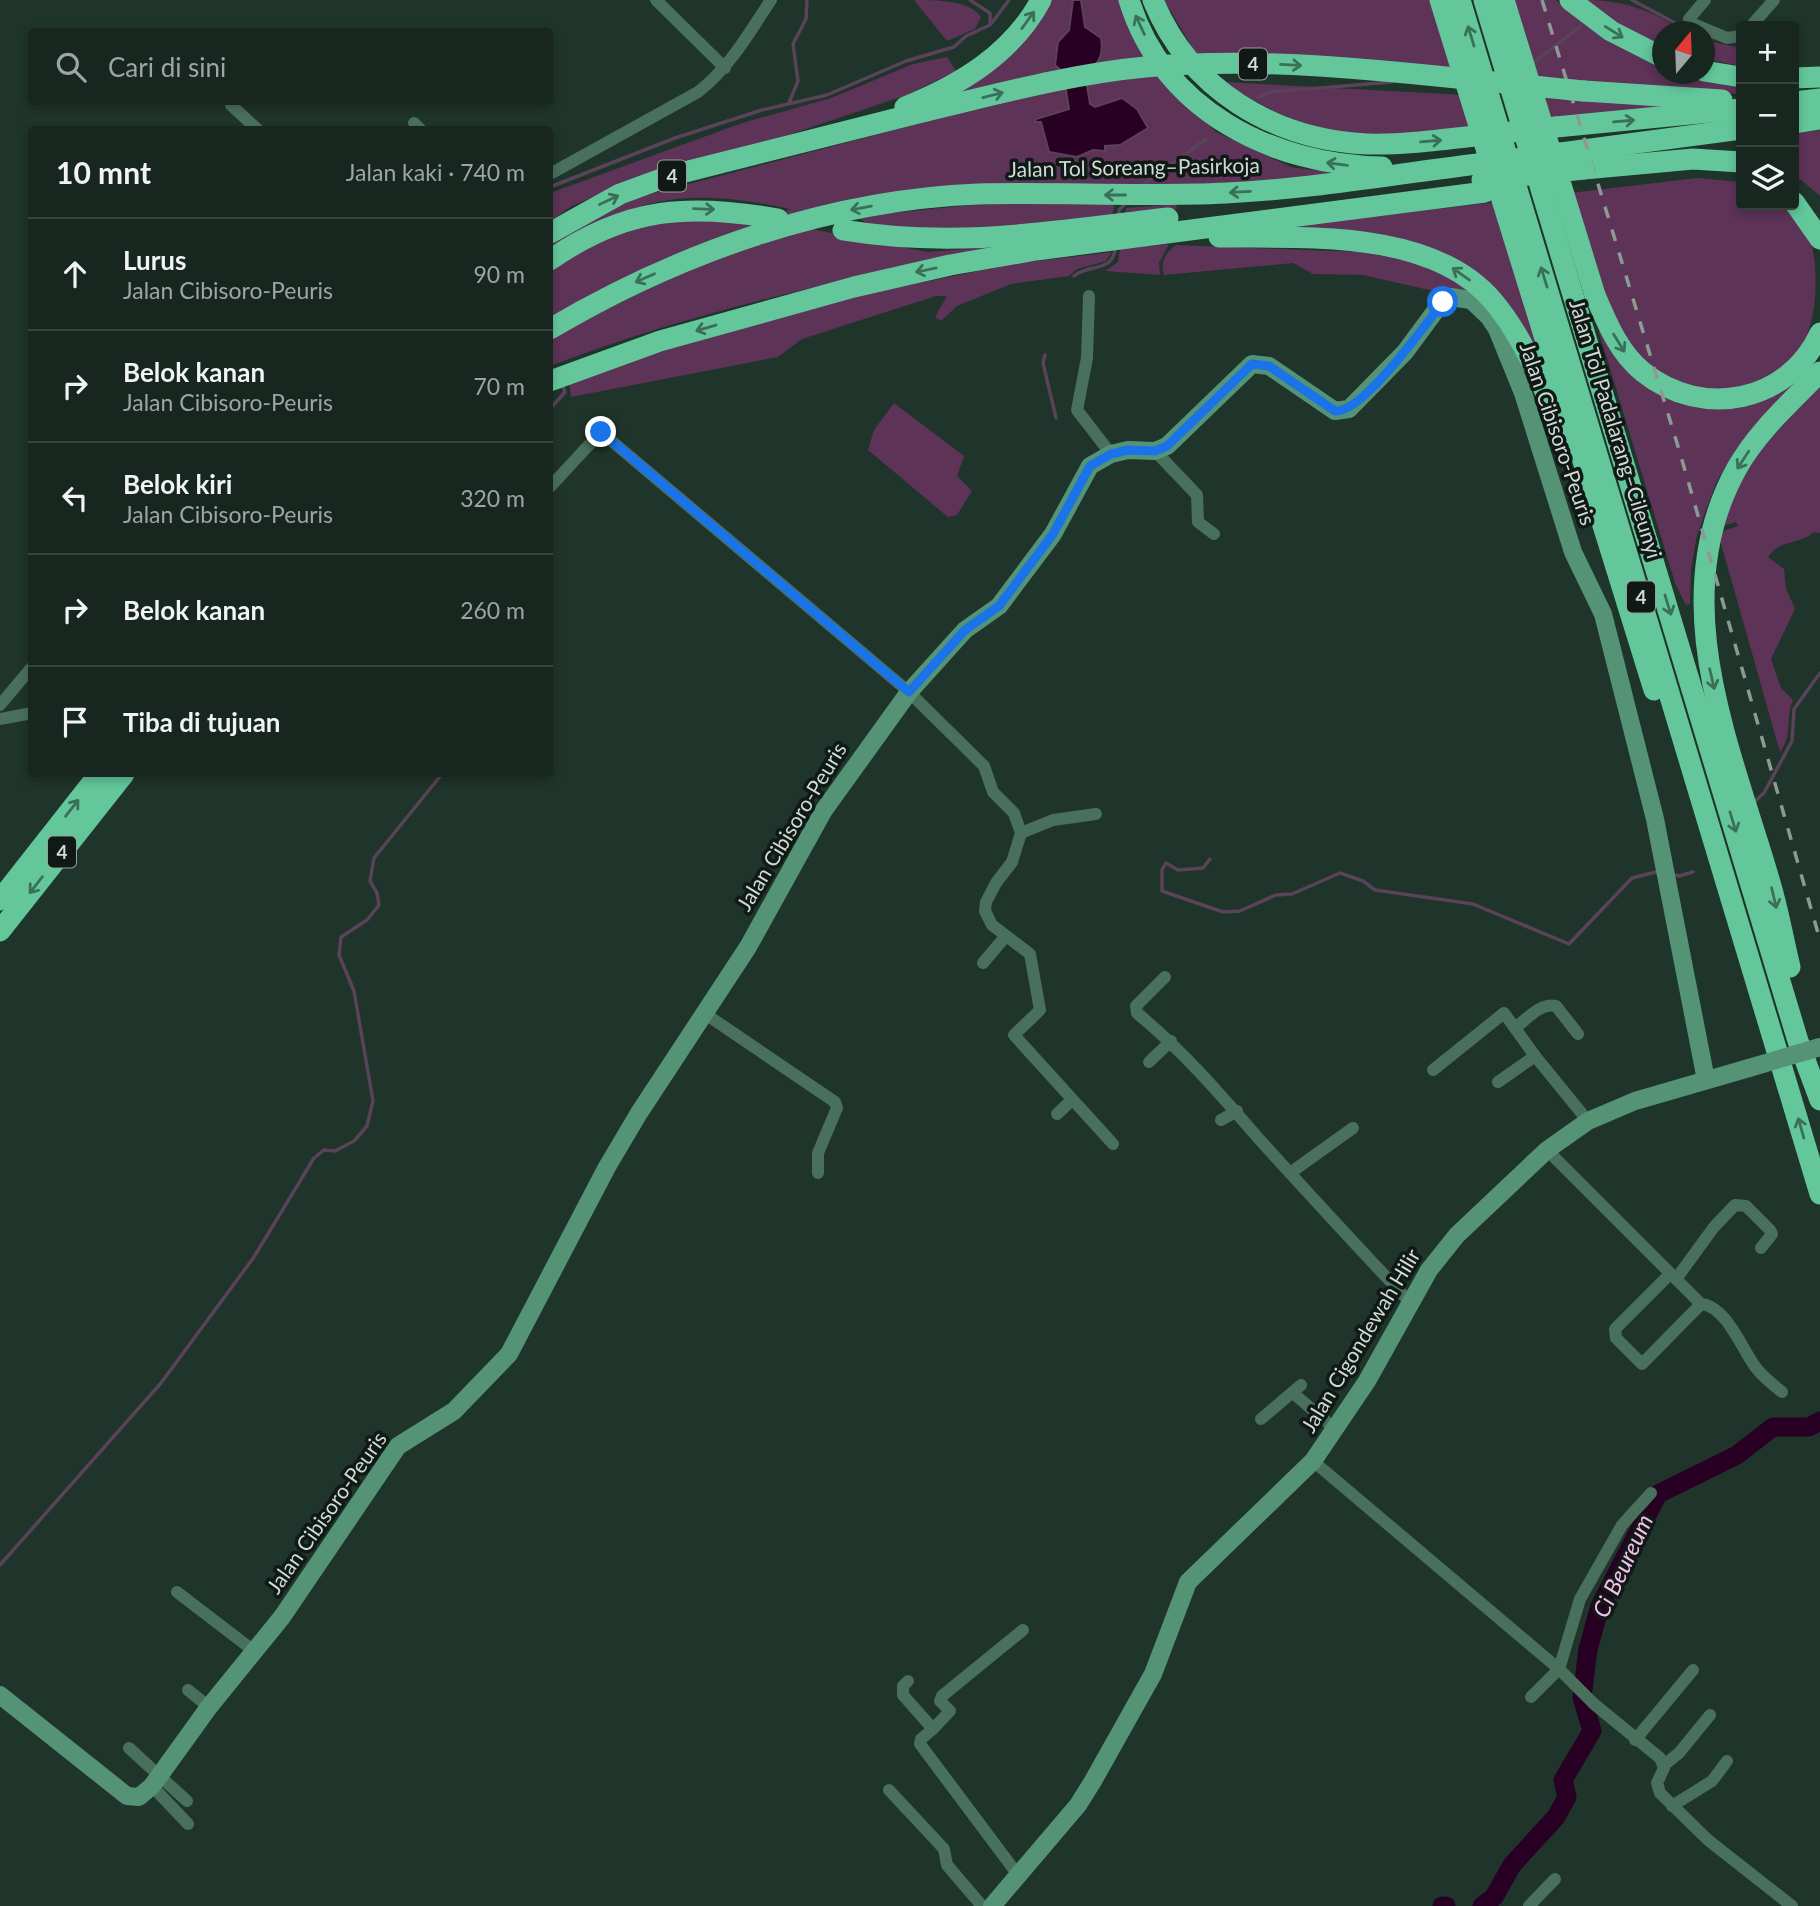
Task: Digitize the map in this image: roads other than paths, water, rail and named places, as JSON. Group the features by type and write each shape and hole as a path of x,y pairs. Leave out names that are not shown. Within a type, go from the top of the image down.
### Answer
{"highway":[{"path":"921,107 993,58 1017,35 1041,0"},
{"path":"1129,0 1144,35 1179,83 1228,126 1262,144 1294,156 1349,166 1410,167 1481,175 1693,171 1736,175"},
{"path":"1153,0 1173,37 1208,81 1238,105 1271,123 1308,136 1367,144 1736,109"},
{"path":"1440,0 1697,821 1754,968"},
{"name":"Jalan Tol Padalarang–Cileunyi","path":"1460,0 1820,1194"},
{"name":"Jalan Tol Padalarang–Cileunyi","path":"1484,0 1798,1041 1820,1100"},
{"path":"1504,0 1595,295 1613,334 1632,361 1656,382 1671,389 1706,399 1737,399 1769,389 1787,377 1802,363 1820,333"},
{"path":"1570,0 1611,31 1652,52"},
{"name":"4","path":"553,231 598,205 644,185 921,107 1081,76 1143,67 1208,63 1315,67 1584,91 1736,100"},
{"path":"1715,73 1736,76"},
{"path":"1799,78 1820,77"},
{"path":"1799,100 1820,98"},
{"path":"1799,121 1820,119"},
{"name":"Jalan Tol Soreang–Pasirkoja","path":"553,327 660,271 774,230 886,203 977,194 1183,194 1481,175 1506,160 1736,131"},
{"path":"1585,175 1693,159 1736,162"},
{"path":"843,230 992,248 1093,242 1481,175"},
{"path":"1799,190 1820,213"},
{"path":"553,258 602,229 655,212 705,209 778,219"},
{"path":"1799,209 1820,239"},
{"path":"553,380 673,337 992,248 1157,230 1394,247 1451,267 1483,290 1505,317 1547,398 1639,639"},
{"path":"1820,361 1745,456 1723,497 1706,560 1703,624 1713,682 1770,883 1820,1100"},
{"path":"1786,407 1820,372"},
{"name":"4","path":"0,900 97,777"},
{"name":"4","path":"0,931 122,777"}],"street":[{"path":"553,172 698,92 725,68 771,0"},
{"path":"1705,0 1689,19 1690,23 1727,38 1736,37"},
{"path":"656,1 725,68"},
{"path":"1755,21 1773,1"},
{"path":"231,106 254,126"},
{"path":"1088,296 1087,358 1077,410 1111,454 1128,450 1155,451 1197,495 1198,522 1214,534"},
{"name":"Jalan Cibisoro-Peuris","path":"1155,451 1177,439 1252,364 1269,366 1335,411 1342,412 1349,409 1405,352 1443,302 1461,296 1481,307 1497,329 1511,364 1573,552 1603,614 1628,704 1668,883 1706,1080"},
{"path":"553,484 601,432 909,692 984,766 993,792 1014,813 1021,833 1012,862 996,883 986,902 985,911 992,925 1006,937 1020,943 1030,954 1040,1010 1014,1035 1113,1144"},
{"name":"Jalan Cibisoro-Peuris","path":"156,1780 209,1707 282,1617 398,1446 454,1411 509,1354 607,1167 748,947 824,810 909,692 965,630 999,606 1045,546 1090,466 1111,454"},
{"path":"0,705 28,672"},
{"path":"0,719 28,714"},
{"path":"1021,833 1053,820 1096,814"},
{"path":"984,963 1006,937"},
{"path":"1165,976 1135,1009 1171,1041 1237,1111 1290,1173 1411,1303"},
{"path":"1515,1028 1551,1004 1556,1006 1578,1034"},
{"path":"704,1013 835,1102 837,1108 818,1153 818,1173"},
{"path":"1433,1070 1501,1013 1507,1014 1535,1056 1588,1121"},
{"path":"1149,1062 1171,1041"},
{"name":"Jalan Cigondewah Hilir","path":"992,1906 1078,1805 1093,1781 1153,1674 1188,1582 1313,1461 1336,1430 1429,1270 1451,1242 1547,1150 1588,1121 1635,1101 1820,1047"},
{"path":"1498,1082 1535,1056"},
{"path":"1057,1114 1072,1100"},
{"path":"1222,1120 1237,1111"},
{"path":"1290,1173 1353,1128"},
{"path":"1547,1150 1701,1304 1714,1309 1738,1336 1757,1369 1782,1392"},
{"path":"1701,1304 1642,1364 1616,1338 1615,1329 1673,1276 1735,1205 1746,1206 1770,1230 1772,1234 1761,1248"},
{"path":"1261,1419 1297,1389 1336,1430"},
{"path":"1313,1461 1559,1669 1594,1704 1660,1758 1664,1765"},
{"path":"1531,1698 1559,1669 1580,1599 1622,1525 1651,1493"},
{"path":"177,1592 254,1651"},
{"path":"1018,1875 923,1749 921,1739 950,1711 940,1700 942,1696 1023,1630"},
{"path":"1635,1740 1693,1670"},
{"path":"908,1681 903,1686 903,1695 933,1729"},
{"path":"188,1690 209,1707"},
{"path":"0,1695 127,1796 139,1797 156,1780"},
{"path":"1710,1715 1679,1753 1664,1765 1657,1787 1672,1806 1708,1839 1793,1906"},
{"path":"129,1748 188,1824"},
{"path":"1672,1806 1712,1781 1727,1761"},
{"path":"156,1780 187,1801"},
{"path":"889,1790 944,1849 947,1865 982,1906"},
{"path":"1530,1906 1555,1879"}],"waterway":[{"path":"789,103 798,81 793,44 806,19 807,0"},
{"path":"553,186 675,138 762,110 827,95 906,61 954,47 966,36 990,25 990,13 970,0"},
{"path":"991,24 1009,0"},
{"path":"1632,0 1671,21"},
{"path":"1533,63 1581,26"},
{"path":"1258,97 1271,92 1392,82"},
{"path":"1140,187 1206,139"},
{"path":"1119,217 1119,210 1126,203"},
{"path":"1074,276 1105,265 1114,255 1116,246"},
{"path":"1045,355 1043,363 1056,418"},
{"path":"553,406 565,392 562,384"},
{"path":"1753,803 1764,793 1792,741 1794,709 1820,673"},
{"path":"0,1565 161,1383 254,1257 314,1158 324,1150 335,1151 354,1141 367,1126 373,1101 354,991 339,955 341,937 367,920 379,905 377,893 370,881 374,858 440,777"},
{"path":"1210,859 1203,868 1178,870 1166,863 1162,870 1162,891 1223,912 1240,911 1276,895 1292,894 1340,873 1363,881 1375,890 1473,904 1569,944 1632,878 1660,871"},
{"path":"1671,874 1679,876 1693,872"},
{"name":"Ci Beureum","path":"1482,1906 1494,1897 1512,1865 1556,1817 1567,1797 1563,1780 1592,1731 1582,1697 1588,1649 1600,1606 1658,1494 1737,1455 1773,1427 1809,1427 1820,1421"}],"railway":[{"path":"1542,0 1680,453 1820,940"}]}
